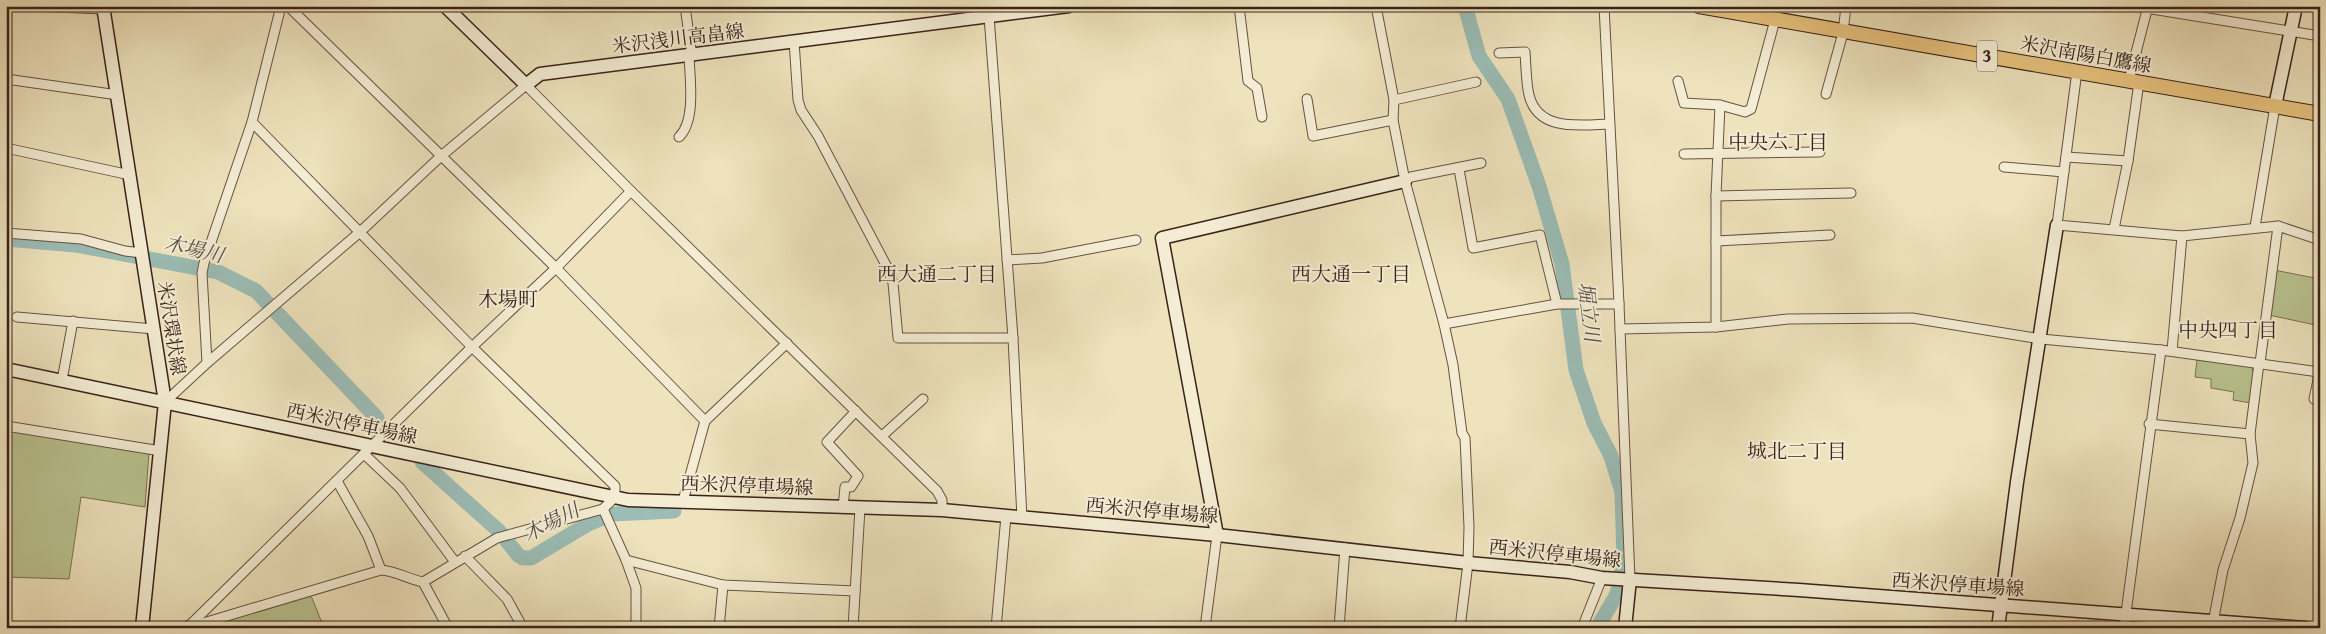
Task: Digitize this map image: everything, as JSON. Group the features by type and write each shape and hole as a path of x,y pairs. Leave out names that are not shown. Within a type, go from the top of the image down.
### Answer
{"main road":[{"path":"445,6 526,85"},
{"name":"米沢浅川高畠線","path":"526,85 540,74 1070,6"},
{"name":"米沢南陽白鷹線","path":"1699,6 1749,11 1775,20 1843,33 2077,71 2320,114"},
{"path":"2275,106 2296,6"},
{"name":"米沢環状線","path":"103,8 165,402 142,628"},
{"path":"1217,535 1162,238 1404,181"},
{"path":"1998,628 2017,482 2041,339 2057,225"},
{"name":"西米沢停車場線","path":"6,369 165,402 368,451 628,500 942,510 1345,548 1468,563 1570,572 1602,578 2002,605 2124,621 2305,628"},
{"path":"1625,628 1629,579"}],"street":[{"path":"6,7 26,6"},
{"path":"31,6 103,8"},
{"path":"207,363 202,273 204,263 252,122 282,6"},
{"path":"288,6 440,157 556,268 705,420"},
{"path":"679,138 686,131 690,106 691,56 685,6"},
{"path":"1239,6 1248,82 1257,88 1262,117"},
{"path":"1376,6 1394,100 1393,120 1404,181 1444,324 1453,364 1462,433 1465,438 1469,527 1468,563 1460,628"},
{"path":"1604,6 1619,304 1629,579"},
{"path":"1826,94 1843,33 1846,6"},
{"path":"2133,6 2320,36"},
{"path":"2114,230 2128,161 2134,81 2147,8"},
{"path":"989,16 1013,338 1022,518"},
{"path":"1678,81 1684,103 1720,105 1746,112 1751,109 1775,20"},
{"path":"794,41 798,100 801,110 814,129 887,266 893,282 898,338 1013,338"},
{"path":"1499,53 1525,52 1529,96 1541,117 1564,126 1609,124"},
{"path":"2077,71 2057,225 2182,236 2278,226 2320,240"},
{"path":"6,79 118,96"},
{"path":"1394,100 1476,82"},
{"path":"165,402 207,363 360,232 440,157 526,85 631,192 937,490 942,500 942,510"},
{"path":"1307,99 1313,136 1393,120"},
{"path":"1716,327 1716,196 1720,105"},
{"path":"2255,227 2275,106"},
{"path":"252,122 472,346 615,486 615,497 603,509 497,538 423,582"},
{"path":"6,148 130,176"},
{"path":"1684,154 1820,152"},
{"path":"2066,158 2128,161"},
{"path":"1404,181 1411,177 1481,164"},
{"path":"2004,167 2064,172"},
{"path":"1459,169 1473,248 1540,235 1557,304"},
{"path":"188,626 368,451 472,346 556,268 631,192"},
{"path":"1716,196 1851,193"},
{"path":"2213,624 2223,570 2240,518 2252,463 2250,434 2278,226"},
{"path":"6,233 81,239 142,256"},
{"path":"1716,242 1830,236"},
{"path":"2172,351 2182,236"},
{"path":"1007,260 1042,258 1136,240"},
{"path":"1444,324 1557,304 1619,304"},
{"path":"17,317 154,329"},
{"path":"1620,329 1716,327 1788,319 1912,318 2041,339 2172,351 2320,371 2314,399"},
{"path":"62,380 73,321"},
{"path":"683,501 705,420 787,343"},
{"path":"2124,621 2149,424 2161,350"},
{"path":"882,436 923,399"},
{"path":"843,508 845,487 850,487 858,476 827,442 856,411"},
{"path":"2149,424 2250,434"},
{"path":"6,426 161,450"},
{"path":"368,451 400,488 455,562"},
{"path":"337,481 368,536 381,570"},
{"path":"853,628 860,508"},
{"path":"603,509 626,560 636,588 636,628"},
{"path":"996,628 1006,516"},
{"path":"1205,628 1217,535"},
{"path":"1339,628 1345,548"},
{"path":"465,556 508,598 523,628"},
{"path":"626,560 723,585 855,591"},
{"path":"188,626 381,570 394,571 423,582 448,628"},
{"path":"1582,628 1602,578"},
{"path":"719,628 723,585"}],"green space":[{"path":"2274,270 2320,279 2320,326 2269,315"},
{"path":"2197,360 2251,366 2255,376 2251,403 2233,400 2234,392 2211,388 2211,379 2195,377"},
{"path":"6,428 149,452 145,507 81,497 69,579 6,577"},
{"path":"301,589 312,598 324,628 190,628"}],"waterway":[{"name":"堀立川","path":"1465,6 1479,56 1508,99 1539,186 1562,264 1576,370 1594,423 1611,456 1622,492 1624,559 1617,594 1597,628"},
{"name":"木場川","path":"6,239 76,245 218,272 256,291 377,418"},
{"name":"木場川","path":"422,462 500,532 518,555 523,558 531,558 588,524 612,514 674,511"}],"district":[{"name":"中央六丁目","path":"1778,142"},
{"name":"西大通二丁目","path":"937,274"},
{"name":"西大通一丁目","path":"1351,274"},
{"name":"木場町","path":"508,299"},
{"name":"中央四丁目","path":"2228,330"},
{"name":"城北二丁目","path":"1797,451"}]}
